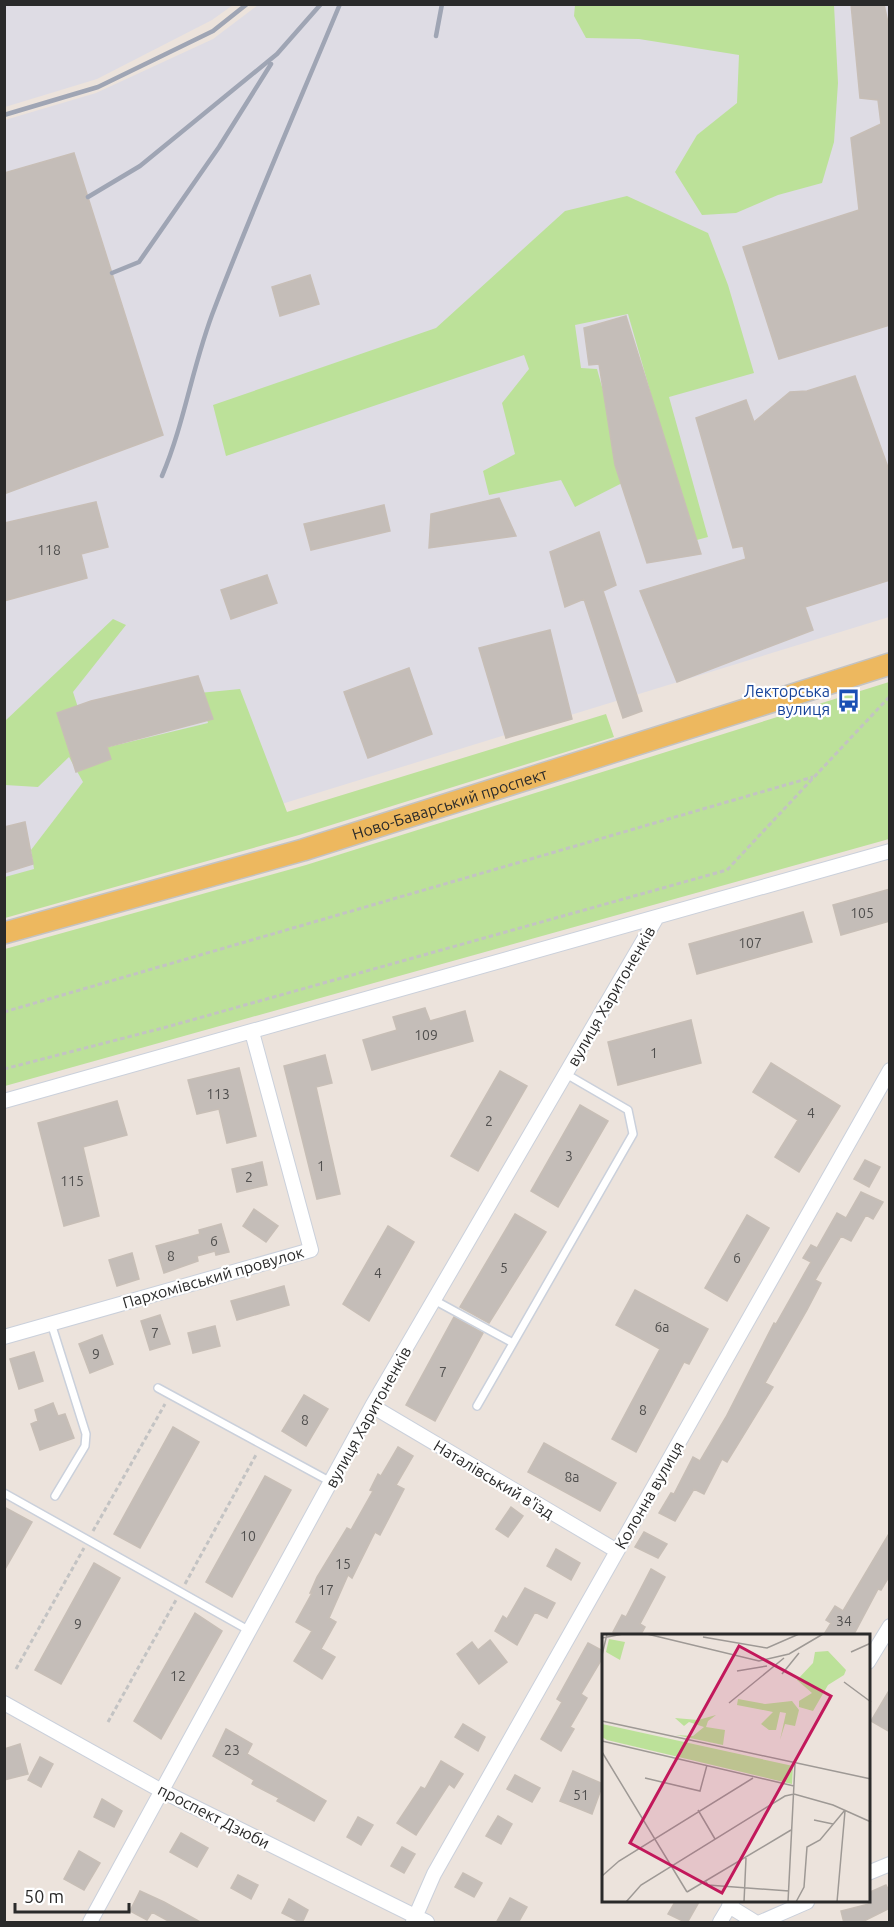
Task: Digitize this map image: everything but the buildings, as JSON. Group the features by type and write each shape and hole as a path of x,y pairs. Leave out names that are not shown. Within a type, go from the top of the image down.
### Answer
{"main road":[{"name":"Ново-Баварський проспект","path":"4,933 303,850 890,664"}],"street":[{"path":"4,1101 890,851"},
{"name":"вулиця Харитоненків","path":"90,1923 160,1790 179,1762 372,1406 657,917"},
{"name":"Пархомівський провулок","path":"4,1336 311,1250 252,1032"},
{"name":"Колонна вулиця","path":"419,1921 434,1874 890,1070"},
{"name":"Наталівський в'їзд","path":"372,1406 617,1551"},
{"path":"870,1659 890,1626"},
{"name":"проспект Дзюби","path":"4,1703 160,1790 419,1921"},
{"path":"870,1872 890,1864"},
{"path":"761,1923 805,1903"},
{"path":"720,1923 731,1904 755,1923"}],"lane":[{"path":"477,1406 633,1134 628,1110 566,1074"},
{"path":"434,1300 513,1343"},
{"path":"51,1323 86,1434 85,1446 56,1496"},
{"path":"158,1388 331,1482"},
{"path":"4,1493 250,1631"}],"path":[{"path":"4,1069 163,1028 727,870 890,696"},
{"path":"4,1012 815,776"},
{"path":"16,1669 170,1395"}],"shaded area":[{"path":"5,4 233,5 212,20 97,79 5,107"},
{"path":"258,5 889,5 889,617 5,889 5,120 96,93 213,39"}],"green space":[{"path":"575,5 834,5 838,83 834,142 822,183 778,195 736,213 702,215 675,172 697,135 737,103 739,55 639,39 586,38 574,16"},
{"path":"627,196 708,233 728,285 754,373 669,397 708,537 693,541 628,314 575,325 581,368 597,369 628,480 575,507 561,480 489,495 483,471 515,454 502,403 529,369 524,355 226,456 213,405 436,328 565,211"},
{"path":"113,619 126,625 73,692 92,751 208,723 199,693 240,689 287,812 606,714 614,737 299,835 5,918 5,877 34,869 31,850 83,782 69,757 38,787 5,785 5,721"},
{"path":"889,682 889,839 5,1086 5,949 306,865"}],"railway":[{"path":"4,115 98,87 213,31 247,4"},
{"path":"88,197 140,166 277,54 321,4"},
{"path":"162,476 177,435 207,328 340,4"},
{"path":"436,36 442,4"},
{"path":"112,273 139,262 219,147 271,64"}],"place":[{"name":"Лекторська вулиця","path":"848,700"}]}
